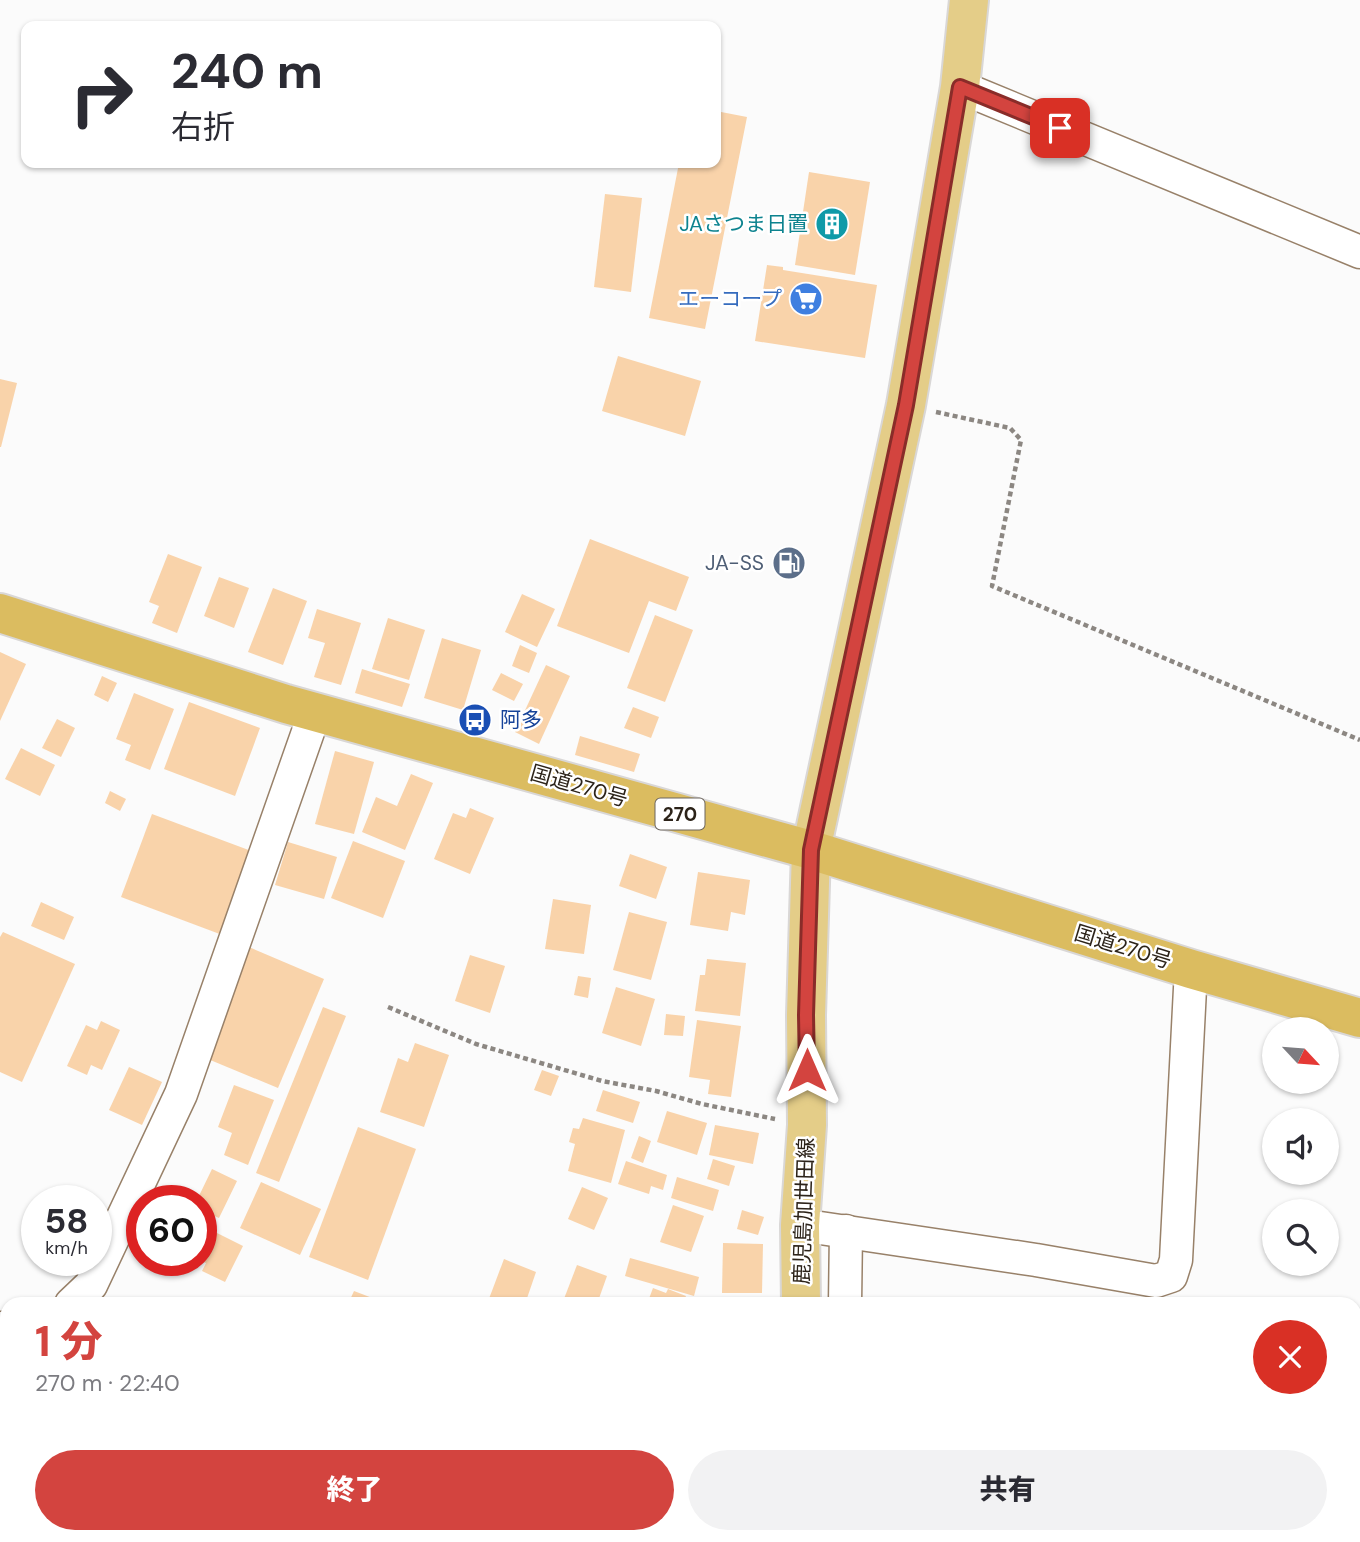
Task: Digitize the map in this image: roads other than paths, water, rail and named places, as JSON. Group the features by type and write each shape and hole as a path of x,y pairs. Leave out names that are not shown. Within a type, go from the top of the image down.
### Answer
{"highway":[{"name":"国道270号","path":"0,613 315,712 811,850 1191,969 1360,1018"}],"main road":[{"name":"鹿児島加世田線","path":"801,1297 800,1225 807,1125 806,1015 811,850 906,405 960,87 969,0"}],"street":[{"path":"960,87 1360,252"},
{"path":"78,1297 91,1285 181,1094 315,712"},
{"path":"800,1225 1035,1260 1154,1293 1171,1276 1176,1260 1191,969"},
{"path":"845,1297 846,1231"}],"place":[{"name":"JAさつま日置","path":"832,224"},
{"name":"エーコープ","path":"806,299"},
{"name":"JA-SS","path":"789,563"},
{"name":"阿多","path":"475,720"}]}
